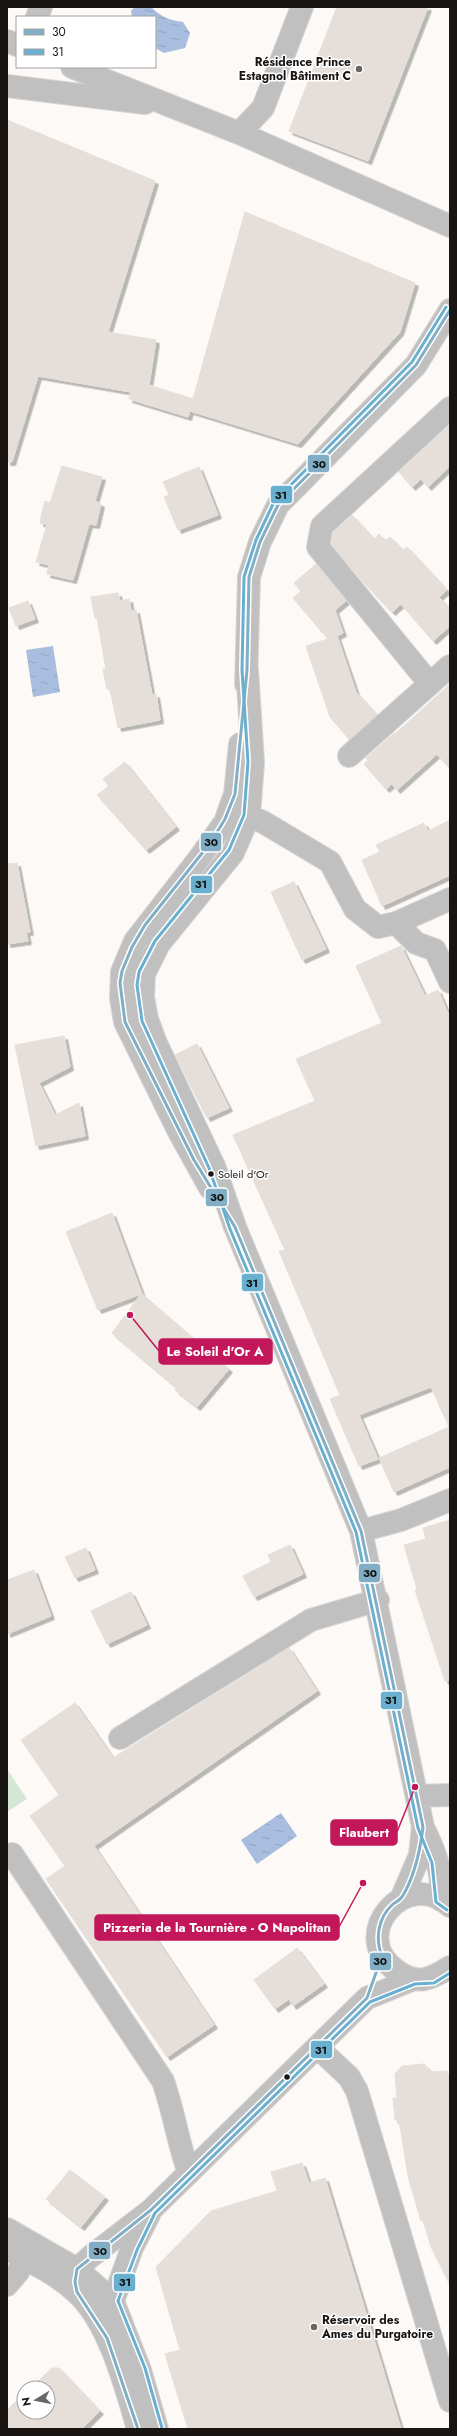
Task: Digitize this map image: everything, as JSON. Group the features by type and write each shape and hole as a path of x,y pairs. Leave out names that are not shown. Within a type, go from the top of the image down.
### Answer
{"street":[{"path":"239,133 263,108 302,7"},
{"path":"75,68 239,133 450,226"},
{"path":"7,86 115,101 168,105"},
{"path":"450,310 416,365 278,505 260,542 249,577 247,670 235,794 240,812 330,862 355,909 378,927 396,923 450,899"},
{"path":"430,684 318,547 322,526 450,408"},
{"path":"349,756 450,666"},
{"path":"240,812 225,822 196,880 135,941 122,972 121,998 125,1022 201,1173 235,1227 362,1531 378,1600 423,1827 434,1850 448,1904"},
{"path":"396,923 416,943 435,950 450,982"},
{"path":"362,1531 402,1520 450,1500"},
{"path":"120,1738 311,1620 378,1600"},
{"path":"417,1796 450,1795"},
{"path":"401,1899 420,1854 423,1827"},
{"path":"12,1854 164,2081 174,2114 181,2151 189,2173"},
{"path":"448,1904 428,1894 414,1895 401,1899 392,1905 380,1922 378,1946 388,1965 406,1978 432,1978 450,1967"},
{"path":"138,2429 107,2338 80,2296 75,2282 77,2269 90,2257 152,2210 367,1998 377,1975 382,1956"},
{"path":"367,1998 414,1979"},
{"path":"317,2047 349,2077 357,2091 450,2401"},
{"path":"7,2229 22,2251 80,2296 100,2306 113,2301 132,2248 152,2210"},
{"path":"22,2251 77,2269 113,2301 140,2370 158,2429"},
{"path":"7,2285 22,2251"}],"green space":[{"path":"7,1769 27,1799 7,1812"}],"water":[{"path":"135,7 151,7 166,18 183,22 190,33 185,48 164,53 156,49 156,16 132,16 131,11"},
{"path":"53,646 60,692 33,697 26,650"},
{"path":"281,1813 297,1836 257,1864 241,1840"}],"building":[{"name":"Résidence Prince Estagnol Bâtiment C","path":"337,7 428,7 368,161 289,131"},
{"path":"7,120 155,181 108,332 156,340 149,385 193,399 245,212 415,283 400,332 298,444 190,411 188,417 129,399 131,392 38,376 12,462 7,462"},
{"path":"450,425 450,466 428,487 421,479 412,487 399,472"},
{"path":"62,466 102,477 95,501 101,504 96,525 89,524 73,580 47,574 49,565 36,562 47,524 40,523 42,512 45,501 50,503"},
{"path":"199,467 218,515 178,530 164,497 169,495 163,482"},
{"path":"352,515 374,539 379,534 385,541 390,537 403,550 407,547 447,590 439,597 450,609 450,626 433,641 401,604 392,612 365,584 331,544 334,532"},
{"path":"316,564 346,601 335,610 343,633 337,636 356,692 377,715 349,739 330,717 306,646 328,639 293,598 301,591 294,583"},
{"path":"118,593 120,601 129,599 131,611 136,610 152,695 156,694 160,720 118,728 110,689 107,689 105,680 103,669 106,669 97,618 95,618 91,597"},
{"path":"28,601 35,619 16,626 9,608"},
{"path":"450,684 450,769 437,754 397,790 392,784 386,789 364,764 368,760 366,758"},
{"path":"125,762 176,827 146,850 97,795 109,786 103,779"},
{"path":"450,820 450,875 382,906 362,860 380,852 376,845 424,823 428,831"},
{"path":"17,863 30,932 26,932 28,941 7,944 7,864"},
{"path":"294,882 326,949 302,960 271,892"},
{"path":"401,946 425,996 438,990 450,1018 450,1467 394,1492 379,1458 449,1427 431,1387 359,1415 378,1459 359,1466 330,1399 340,1395 279,1251 285,1250 233,1135 315,1101 296,1059 382,1023 356,966"},
{"path":"64,1036 70,1067 39,1083 55,1115 79,1103 85,1136 36,1146 15,1045"},
{"path":"197,1044 229,1108 207,1118 175,1055"},
{"path":"112,1213 142,1294 229,1369 197,1407 175,1390 177,1388 112,1333 141,1294 98,1310 66,1232"},
{"path":"450,1520 450,1680 445,1681 415,1590 417,1589 404,1545 426,1539 423,1528"},
{"path":"290,1545 303,1574 254,1597 243,1576 271,1562 268,1555"},
{"path":"86,1548 95,1570 75,1578 65,1557"},
{"path":"34,1570 51,1616 7,1634 7,1580"},
{"path":"131,1592 147,1625 107,1644 91,1611"},
{"path":"289,1648 317,1691 94,1846 214,2025 167,2057 46,1879 65,1866 30,1816 59,1795 21,1740 75,1703 113,1758"},
{"path":"297,1948 324,1984 293,2006 289,1999 275,2009 254,1980"},
{"path":"424,2064 432,2072 447,2071 447,2075 450,2075 450,2285 431,2247 423,2220 421,2221 408,2176 399,2120 395,2120 393,2098 397,2098 395,2074 402,2066"},
{"name":"Réservoir des Ames du Purgatoire","path":"302,2163 309,2183 325,2178 401,2429 188,2429 165,2354 180,2350 156,2267 211,2211 277,2191 271,2172"},
{"path":"70,2170 105,2197 81,2227 46,2199"},
{"path":"52,2368 59,2368 100,2411 82,2429 7,2429 7,2410 16,2402 16,2420 56,2420 56,2380 39,2380"}],"transit line":[{"name":"31","path":"446,307 412,362 274,502 256,540 244,577 242,670 248,762 244,815 229,850 155,941 139,972 137,985 142,1021 209,1168 230,1229 356,1532 418,1828 432,1863 436,1902 447,1910"},
{"name":"30","path":"138,2429 107,2338 77,2292 75,2282 77,2269 151,2210 367,1998 382,1956 378,1936 381,1922 387,1910 400,1900 407,1889 414,1872 423,1827 361,1531 235,1227 194,1160 125,1022 120,983 122,971 132,947 145,925 211,842 225,819 235,794 247,670 249,577 260,542 278,505 416,365 450,310"},
{"name":"31","path":"162,2428 145,2368 118,2301 137,2250 155,2213 370,2002 415,1984 434,1983 450,1973"}],"place":[{"name":"Résidence Prince Estagnol Bâtiment C","path":"359,69"},
{"name":"Soleil d'Or","path":"211,1174"},
{"name":"Le Soleil d'Or A","path":"130,1315"},
{"name":"Flaubert","path":"415,1787"},
{"name":"Pizzeria de la Tournière - O Napolitan","path":"363,1883"},
{"name":"Réservoir des Ames du Purgatoire","path":"314,2327"}]}
